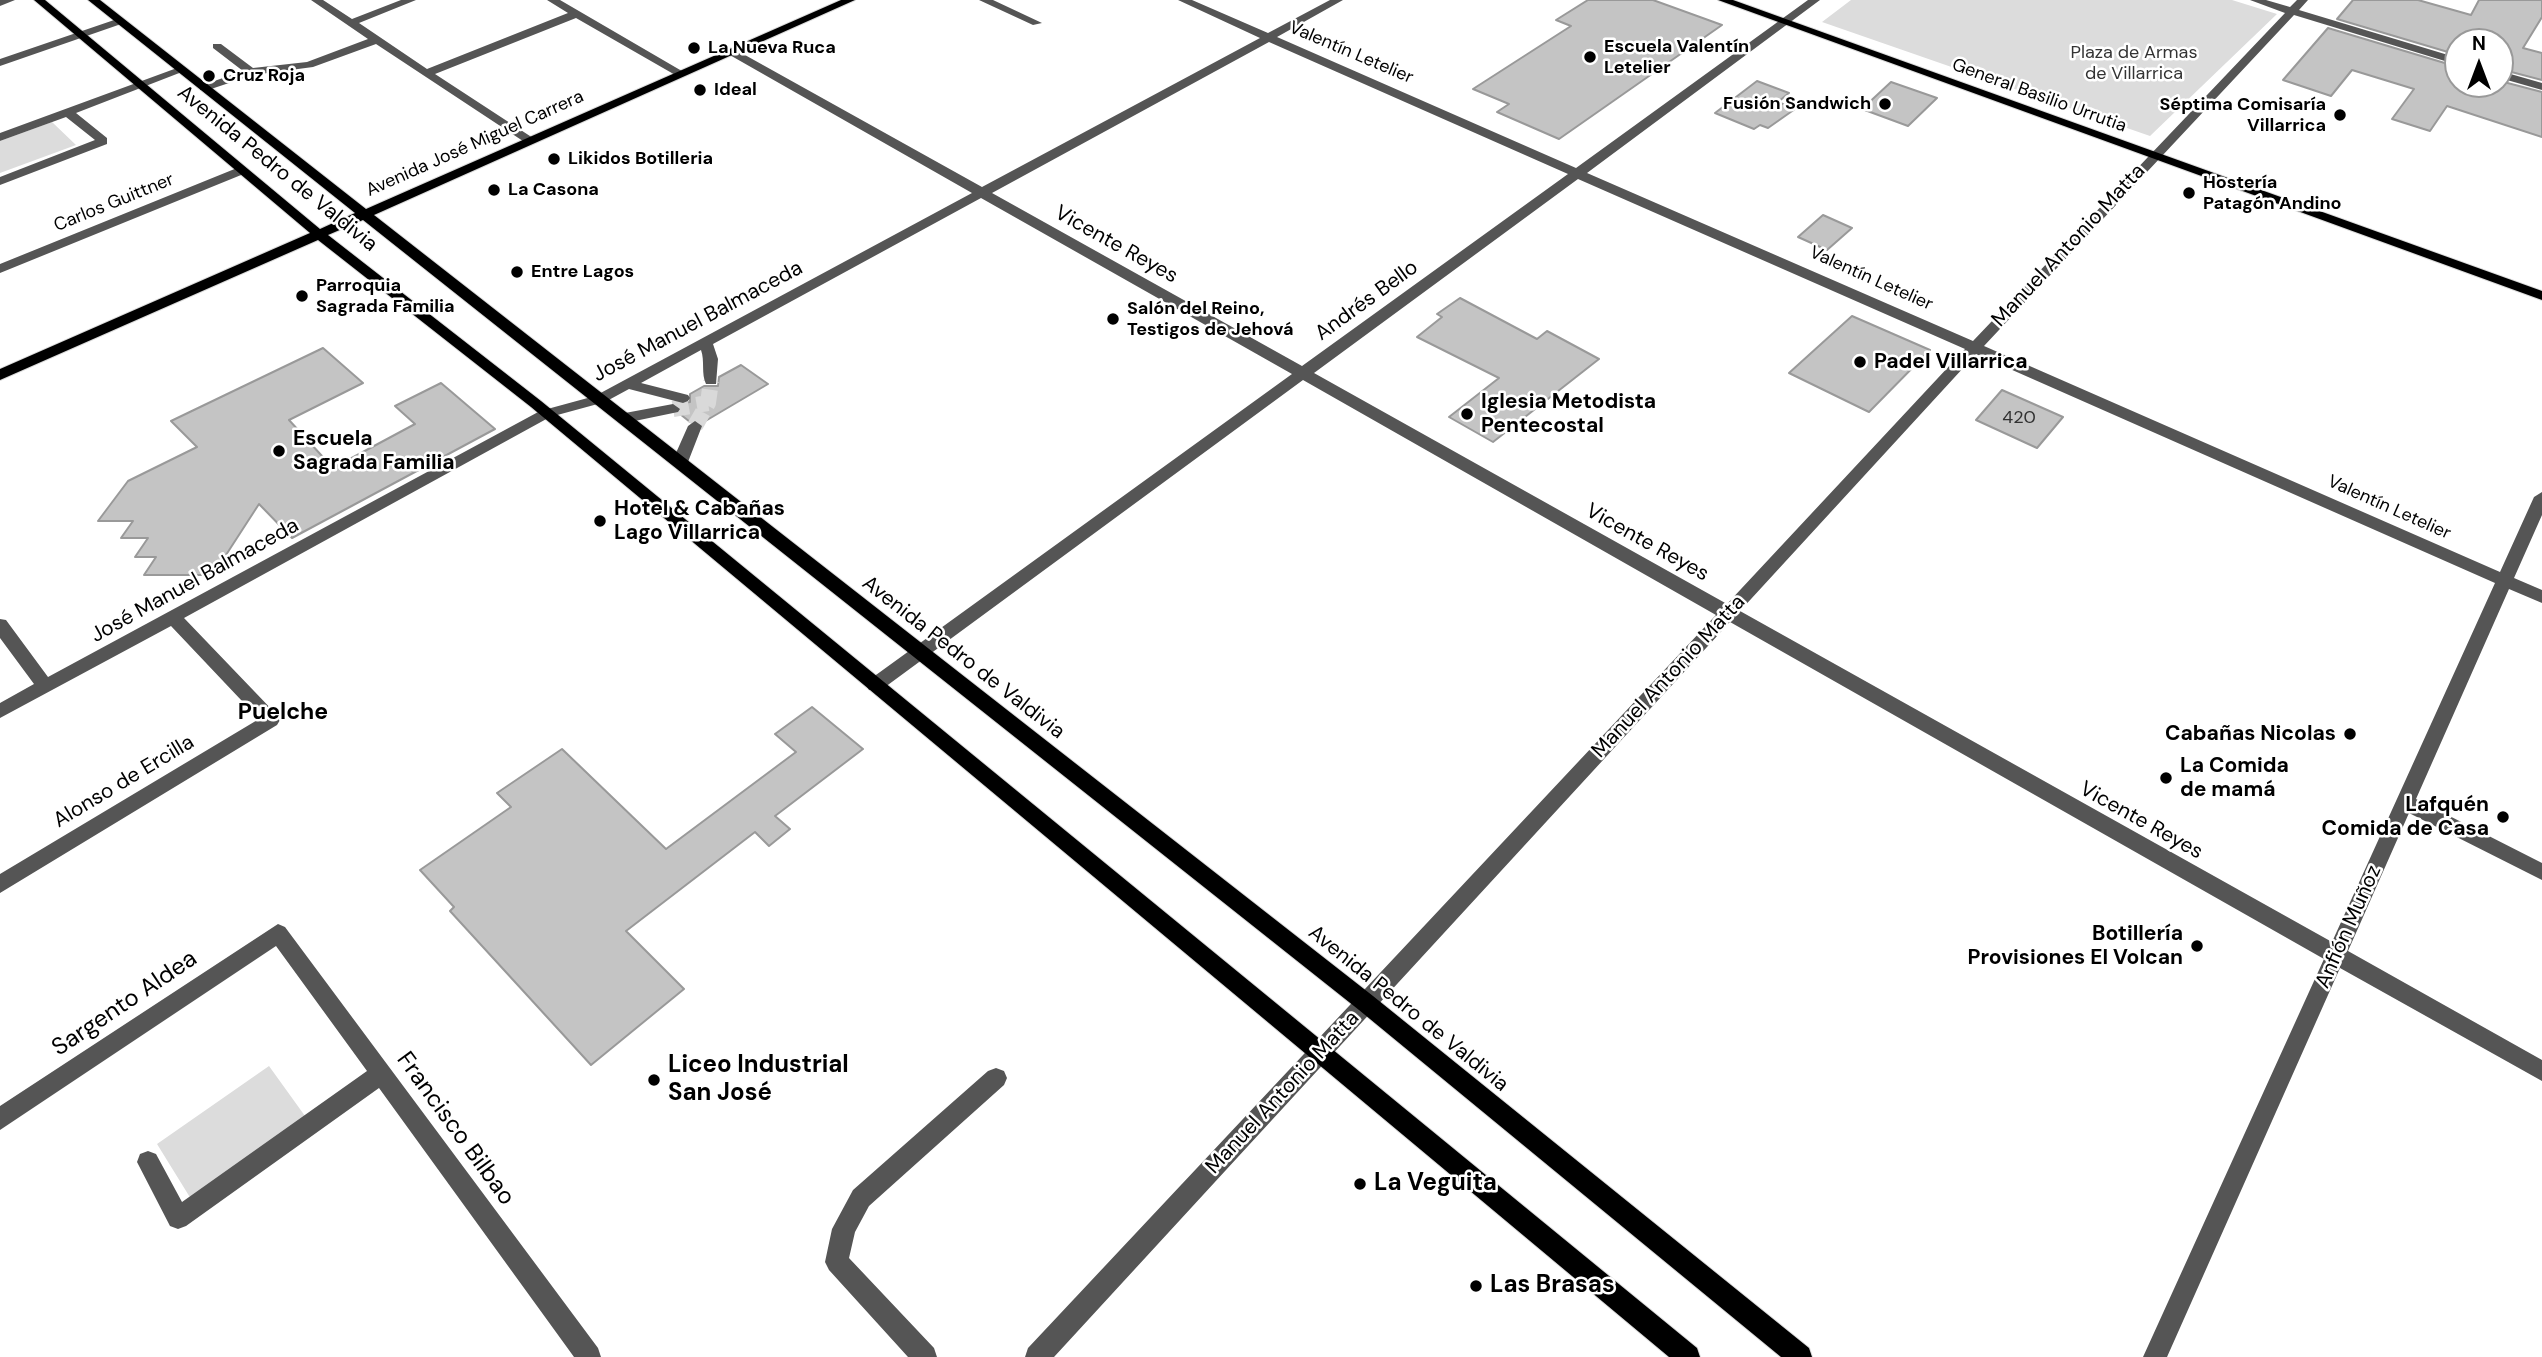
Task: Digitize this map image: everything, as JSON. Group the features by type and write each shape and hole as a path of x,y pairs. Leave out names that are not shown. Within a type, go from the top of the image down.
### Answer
{"main road":[{"name":"Avenida Pedro de Valdivia","path":"39,0 319,234 536,404 1688,1357"},
{"name":"Avenida Pedro de Valdivia","path":"93,0 1366,1003 1800,1357"},
{"name":"Avenida José Miguel Carrera","path":"0,375 850,0"},
{"name":"General Basilio Urrutia","path":"1723,0 2542,296"}],"street":[{"path":"0,3 10,0"},
{"path":"316,0 530,141"},
{"path":"350,23 411,0"},
{"path":"552,0 681,75"},
{"path":"984,0 1037,23"},
{"name":"Valentín Letelier","path":"1182,0 1976,346 2542,597"},
{"name":"José Manuel Balmaceda","path":"0,711 545,414 600,399 1338,0"},
{"name":"Andrés Bello","path":"875,685 1815,0"},
{"path":"2255,0 2444,58"},
{"name":"Manuel Antonio Matta","path":"1037,1357 1976,346 2303,0"},
{"path":"426,73 576,14"},
{"path":"0,63 120,21"},
{"path":"204,88 251,72 309,65 377,40"},
{"path":"217,46 251,72"},
{"name":"Vicente Reyes","path":"732,52 2542,1071"},
{"path":"0,137 181,70"},
{"path":"2514,79 2542,87"},
{"path":"0,181 103,141 68,112"},
{"name":"Carlos Guittner","path":"0,269 242,170"},
{"path":"705,342 711,359 711,382"},
{"path":"625,418 678,403 627,384"},
{"path":"680,462 695,426"},
{"name":"Anfión Muñoz","path":"2155,1357 2542,497"},
{"name":"Alonso de Ercilla","path":"0,884 271,720 173,617"},
{"path":"0,625 46,686"},
{"path":"2405,802 2542,872"},
{"name":"Francisco Bilbao","path":"278,933 589,1357"},
{"name":"Sargento Aldea","path":"0,1119 278,933"},
{"path":"148,1162 178,1218 382,1073"},
{"path":"925,1357 837,1262 844,1229 861,1198 996,1078"}],"green space":[{"name":"Plaza de Armas de Villarrica","path":"1851,0 2232,0 2277,14 2150,136 1822,22"},
{"path":"52,122 76,145 0,173 0,141"},
{"path":"269,1066 305,1116 191,1199 157,1144"}],"building":[{"name":"Escuela Valentín Letelier","path":"1588,0 1653,0 1722,25 1559,139 1497,112 1509,104 1473,89 1571,26 1556,20"},
{"path":"2353,0 2418,0 2471,15 2479,0 2542,0 2542,17 2523,48 2542,53 2542,80 2514,73 2514,28 2444,28 2444,51 2337,19"},
{"path":"2328,28 2444,63 2444,98 2514,98 2514,85 2542,92 2542,137 2447,106 2430,131 2392,119 2414,89 2352,70 2331,96 2283,80"},
{"path":"1757,81 1789,93 1778,102 1795,109 1768,128 1760,125 1754,129 1715,113"},
{"name":"Fusión Sandwich","path":"1891,82 1937,98 1908,126 1862,109"},
{"path":"1823,215 1852,228 1827,250 1798,237"},
{"path":"1460,298 1537,339 1547,331 1599,359 1493,442 1449,417 1499,378 1417,337 1442,317 1437,314"},
{"name":"Padel Villarrica","path":"1852,316 1930,350 1869,412 1789,373"},
{"path":"323,348 363,383 289,420 333,468 415,424 395,406 441,383 495,429 292,538 259,504 213,575 144,575 156,557 135,557 148,538 121,538 133,521 98,521 128,481 197,447 171,421"},
{"path":"741,365 768,384 702,423 695,418 690,422 680,414 683,409 678,404 690,402 690,394 704,386 718,386 719,377"},
{"path":"2002,390 2063,417 2037,448 1976,420"},
{"path":"812,707 863,749 775,816 790,829 769,846 755,832 626,931 684,989 591,1065 450,911 454,907 420,870 511,807 497,793 562,749 666,849 796,752 775,734"}],"tunnel":[{"path":"708,403 711,381"},
{"path":"673,409 708,403"},
{"path":"695,426 708,403"}],"place":[{"name":"La Nueva Ruca","path":"694,48"},
{"name":"Escuela Valentín Letelier","path":"1590,57"},
{"name":"Cruz Roja","path":"209,76"},
{"name":"Ideal","path":"700,90"},
{"name":"Fusión Sandwich","path":"1885,104"},
{"name":"Séptima Comisaría Villarrica","path":"2340,115"},
{"name":"Likidos Botilleria","path":"554,159"},
{"name":"La Casona","path":"494,190"},
{"name":"Hostería Patagón Andino","path":"2189,193"},
{"name":"Entre Lagos","path":"517,272"},
{"name":"Parroquia Sagrada Familia","path":"302,296"},
{"name":"Salón del Reino, Testigos de Jehová","path":"1113,319"},
{"name":"Padel Villarrica","path":"1860,362"},
{"name":"Iglesia Metodista Pentecostal","path":"1467,414"},
{"name":"Escuela Sagrada Familia","path":"279,451"},
{"name":"Hotel & Cabañas Lago Villarrica","path":"600,521"},
{"name":"Cabañas Nicolas","path":"2350,734"},
{"name":"La Comida de mamá","path":"2166,778"},
{"name":"Lafquén Comida de Casa","path":"2503,817"},
{"name":"Botillería Provisiones El Volcan","path":"2197,946"},
{"name":"Liceo Industrial San José","path":"654,1080"},
{"name":"La Veguita","path":"1360,1184"},
{"name":"Las Brasas","path":"1476,1286"}],"district":[{"name":"Puelche","path":"283,713"}]}
